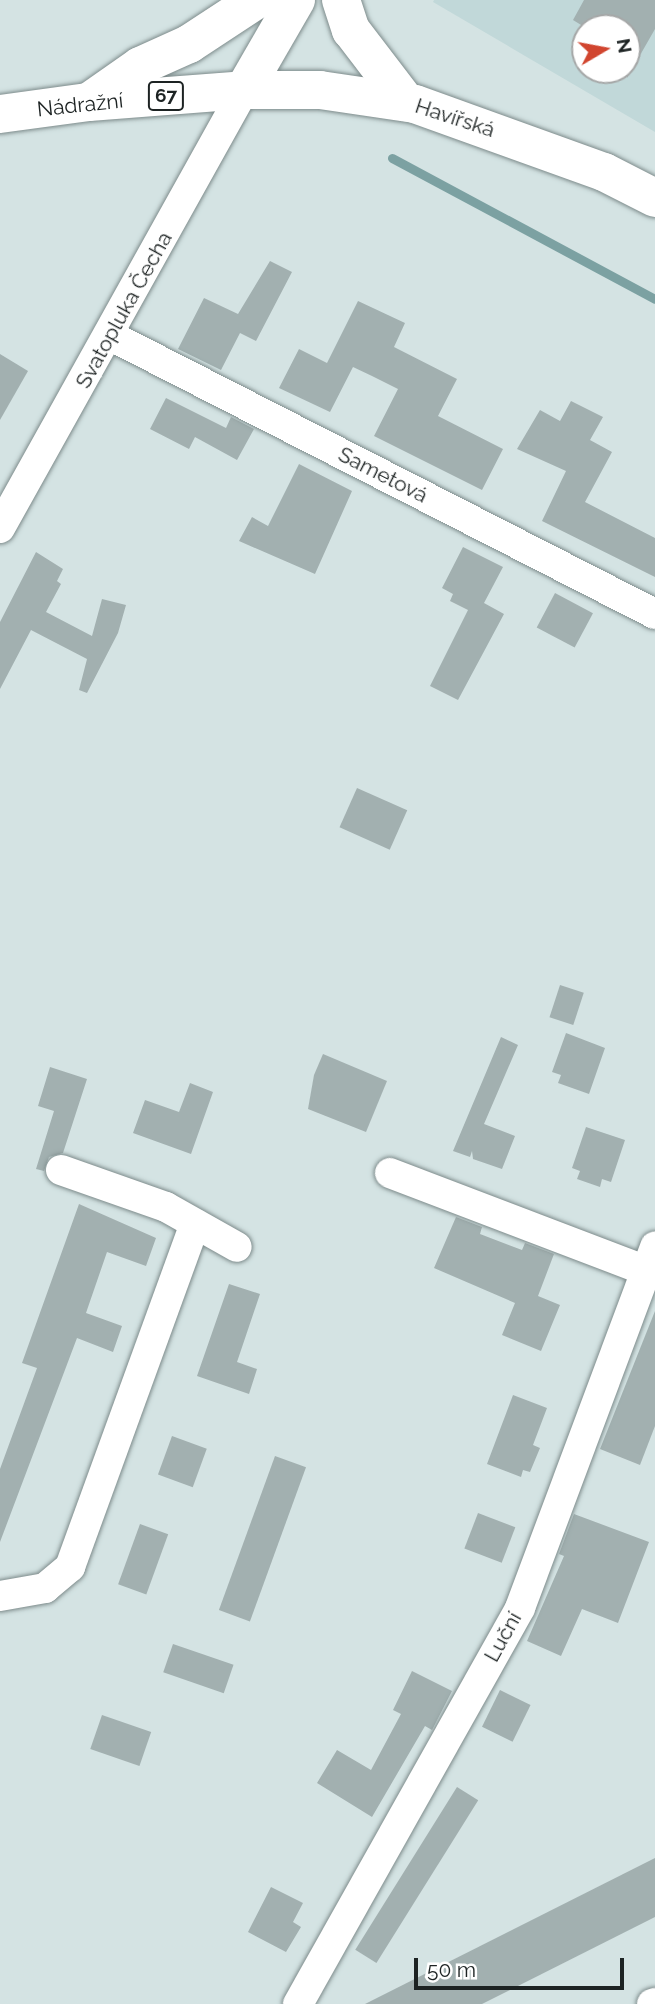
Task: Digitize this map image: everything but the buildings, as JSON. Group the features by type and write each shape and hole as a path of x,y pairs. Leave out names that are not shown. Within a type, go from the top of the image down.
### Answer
{"main road":[{"path":"89,102 140,66 189,44 256,0"},
{"path":"244,90 296,0"},
{"path":"341,0 351,30 406,102"},
{"name":"Nádražní","path":"0,114 89,102 244,90"},
{"name":"Havířská","path":"244,90 320,90 406,102 566,157 655,198"}],"street":[{"name":"Svatopluka Čecha","path":"0,528 8,503 111,336 244,90"},
{"name":"Sametová","path":"111,336 655,614"},
{"path":"61,1170 166,1207 237,1247"},
{"path":"390,1173 650,1258"},
{"path":"0,1596 45,1588 70,1567 195,1224"},
{"name":"Luční","path":"299,2004 520,1608 650,1258"}],"shaded area":[{"path":"434,0 655,0 655,132 573,84 641,84 641,14 571,14 571,83 433,2"}],"waterway":[{"path":"392,158 655,299"}]}
